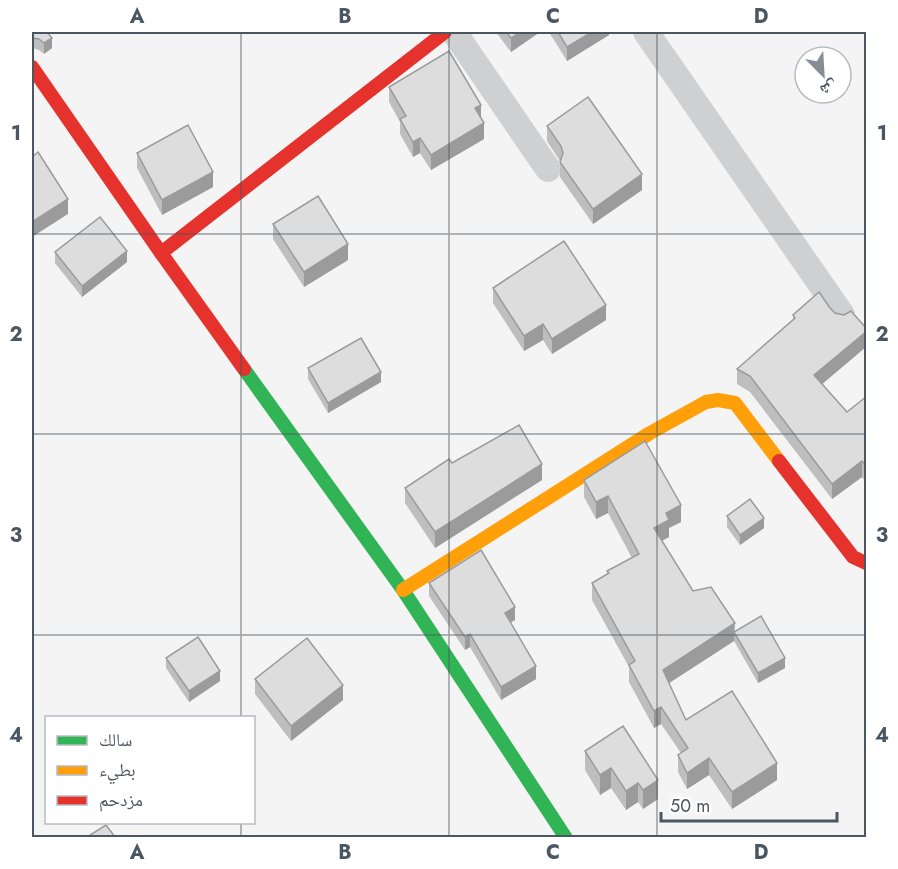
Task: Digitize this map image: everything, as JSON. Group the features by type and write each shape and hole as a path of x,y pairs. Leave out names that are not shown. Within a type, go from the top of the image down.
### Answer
{"street":[{"path":"161,254 445,32"},
{"path":"454,32 548,169"},
{"path":"646,32 842,315"},
{"path":"32,67 161,254 403,590 566,837"},
{"path":"403,590 650,433 706,402 718,400 735,403 853,557 867,563"}],"building":[{"path":"32,32 47,32 52,38 44,43 32,38"},
{"path":"506,32 520,32 511,38"},
{"path":"558,32 592,32 567,47"},
{"path":"449,51 481,105 475,108 484,123 431,155 420,138 413,142 400,119 406,116 389,87"},
{"path":"588,97 642,174 593,209 560,162 563,153 561,146 547,126"},
{"path":"188,125 213,172 162,200 137,153"},
{"path":"38,152 68,199 32,222 32,157"},
{"path":"318,196 348,244 304,272 273,224"},
{"path":"100,217 127,251 82,286 55,252"},
{"path":"564,241 606,305 552,339 543,324 524,336 493,288"},
{"path":"819,292 835,313 844,315 851,311 867,329 814,375 847,412 867,396 867,467 862,461 832,484 750,376 737,369 795,318 793,315"},
{"path":"361,338 381,372 328,403 308,368"},
{"path":"519,425 542,464 435,532 405,488 449,459 452,463"},
{"path":"645,441 681,505 666,513 669,520 654,528 693,591 711,587 735,623 663,670 686,720 732,691 777,763 732,792 709,758 687,773 678,755 688,748 661,707 654,711 629,665 635,661 592,583 609,573 607,571 639,554 608,496 596,502 584,480"},
{"path":"750,499 764,518 740,535 727,516"},
{"path":"481,550 515,607 505,613 536,666 501,687 470,634 465,637 429,583"},
{"path":"761,616 785,658 758,673 734,632"},
{"path":"198,637 220,671 189,691 166,658"},
{"path":"307,638 343,685 291,726 255,679"},
{"path":"623,726 658,780 643,790 638,783 626,791 611,768 600,775 585,751"},
{"path":"106,825 115,837 87,837"}],"traffic: fast":[{"path":"244,369 403,590 566,838"}],"traffic: slow":[{"path":"403,590 650,433 706,402 718,400 735,403 779,461"}],"traffic: jam":[{"path":"161,253 445,32"},
{"path":"32,67 244,369"},
{"path":"779,461 853,557 866,563"}]}
